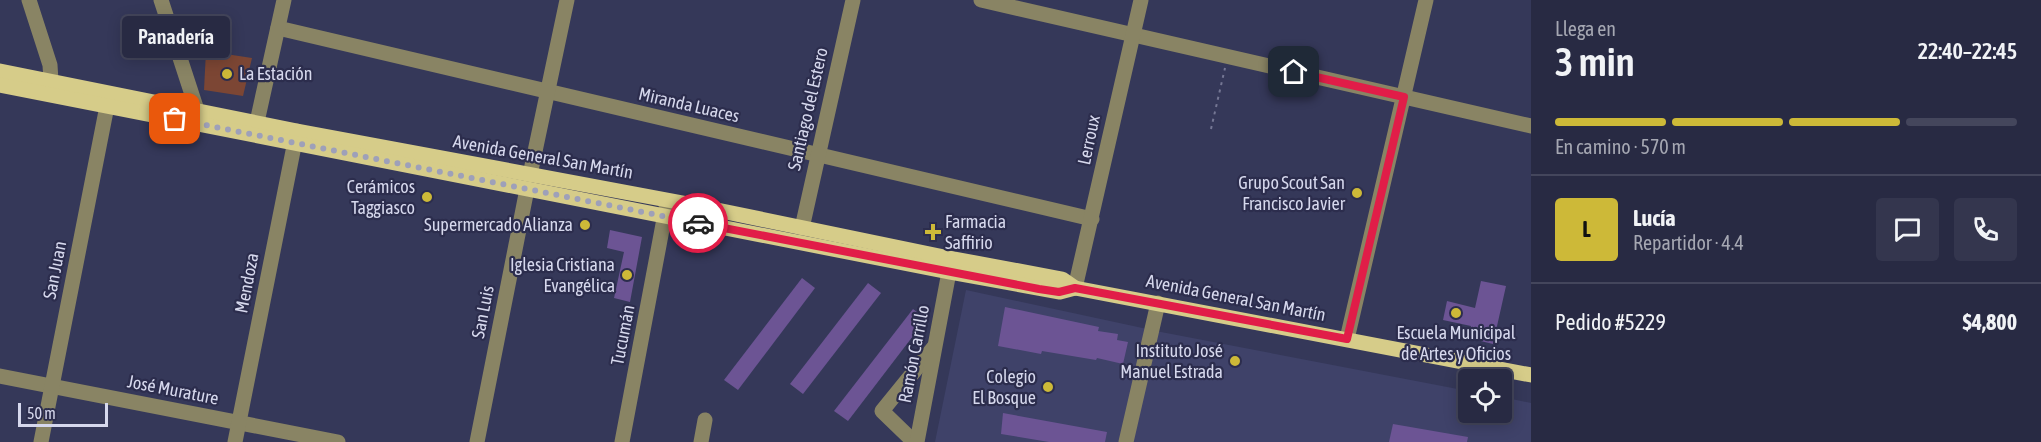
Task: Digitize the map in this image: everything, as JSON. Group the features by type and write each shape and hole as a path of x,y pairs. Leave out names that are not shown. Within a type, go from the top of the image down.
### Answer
{"main road":[{"name":"Avenida General San Martín","path":"0,71 51,81 198,117 528,182 666,216 949,272 1059,292 1075,288 1531,375"},
{"name":"Avenida General San Martín","path":"0,85 107,106 257,122 296,137"},
{"name":"Avenida General San Martín","path":"528,182 668,200 1062,279 1075,288"}],"street":[{"path":"29,0 50,65 51,81"},
{"path":"161,0 198,117"},
{"path":"257,122 284,0"},
{"name":"San Luis","path":"477,442 528,182 567,0"},
{"name":"Santiago del Estero","path":"802,228 853,0"},
{"path":"981,0 1531,126"},
{"name":"Lerroux","path":"1075,288 1141,0"},
{"path":"1347,339 1426,0"},
{"name":"Miranda Luaces","path":"278,28 1092,219"},
{"name":"San Juan","path":"41,442 107,106"},
{"name":"Mendoza","path":"235,442 296,137"},
{"name":"Tucumán","path":"622,442 668,200"},
{"name":"Ramón Carrillo","path":"915,442 949,272"},
{"path":"1126,442 1158,303"},
{"path":"915,442 882,411 935,345"},
{"name":"José Murature","path":"0,376 338,442"},
{"path":"701,442 705,420"}],"path":[{"path":"1210,129 1227,56"}],"shaded area":[{"name":"La Estación","path":"206,51 252,58 243,96 204,90"},
{"path":"966,290 1161,332 1458,389 1458,423 1512,423 1512,399 1531,403 1531,442 935,442"}],"building":[{"name":"Iglesia Cristiana Evangélica","path":"610,230 642,237 630,302 614,298 624,252 607,248"},
{"path":"802,278 815,288 738,390 724,380"},
{"path":"1481,281 1506,286 1493,344 1468,338 1471,326 1443,320 1447,301 1475,308"},
{"path":"868,283 881,293 803,394 790,384"},
{"path":"1005,307 1099,327 1098,331 1118,334 1117,340 1128,342 1123,364 1097,358 1096,360 1042,351 1041,354 998,346"},
{"path":"913,309 926,319 848,421 834,411"},
{"path":"1003,413 1107,432 1105,442 1049,442 1001,434"},
{"path":"1393,424 1468,437 1467,442 1389,442"}],"way so far":[{"path":"175,119 698,223"}],"place":[{"name":"La Estación","path":"227,74"},
{"name":"Panadería","path":"175,119"},
{"name":"Grupo Scout San Francisco Javier","path":"1357,193"},
{"name":"Cerámicos Taggiasco","path":"427,197"},
{"name":"Supermercado Alianza","path":"585,225"},
{"name":"Farmacia Saffirio","path":"933,232"},
{"name":"Iglesia Cristiana Evangélica","path":"627,275"},
{"name":"Escuela Municipal de Artes y Oficios","path":"1456,313"},
{"name":"Instituto José Manuel Estrada","path":"1235,361"},
{"name":"Colegio El Bosque","path":"1048,387"}],"route":[{"path":"698,223 1039,289 1059,292 1075,288 1347,339 1404,97 1294,72"}]}
